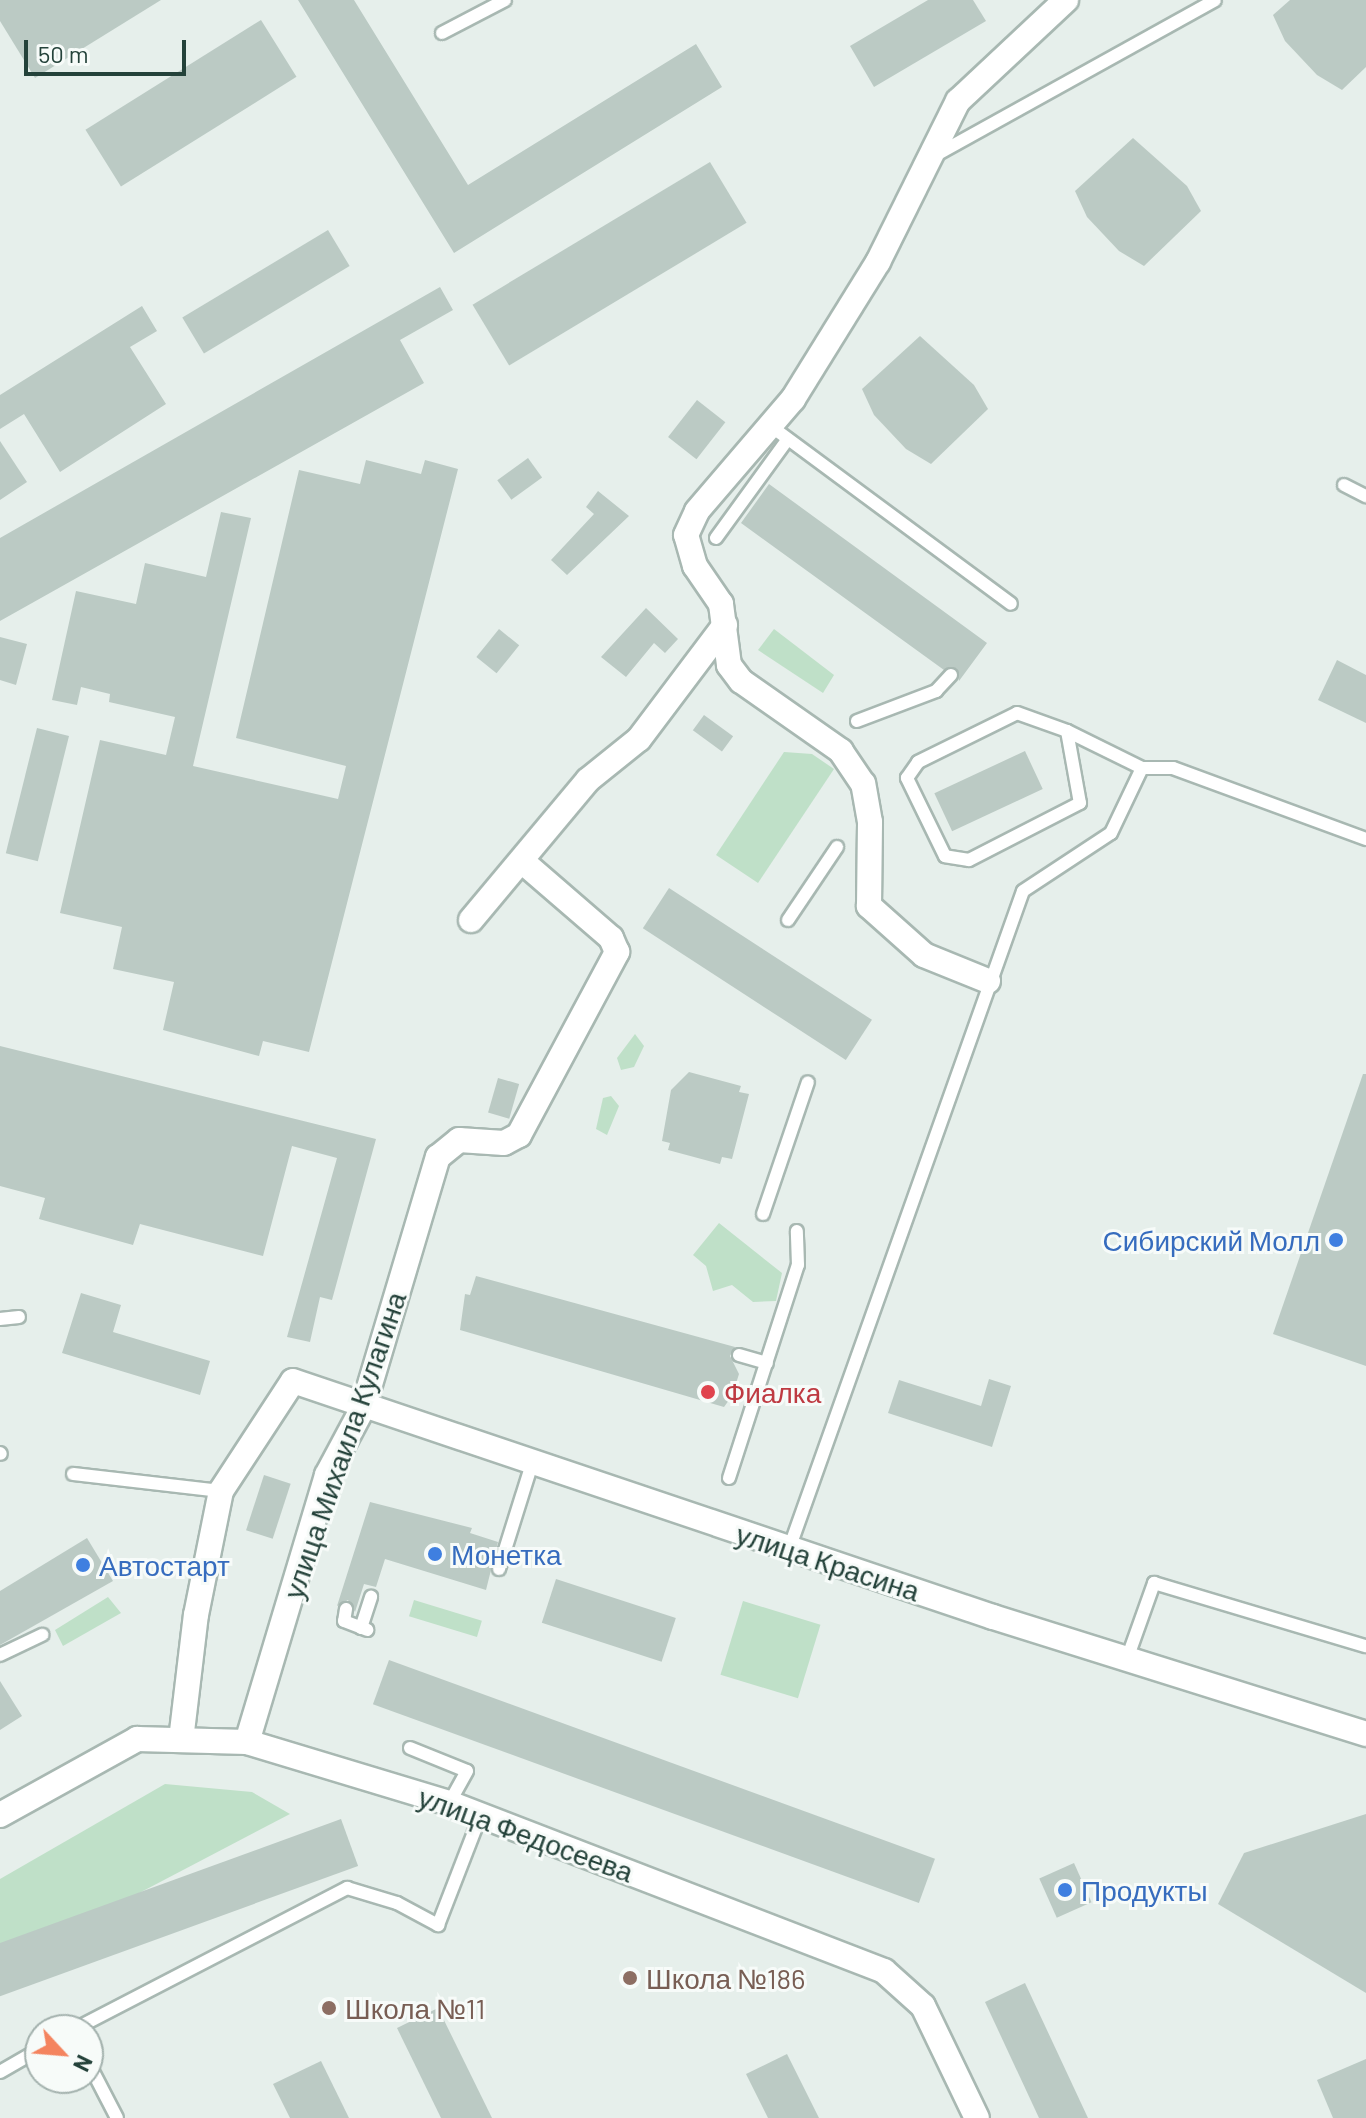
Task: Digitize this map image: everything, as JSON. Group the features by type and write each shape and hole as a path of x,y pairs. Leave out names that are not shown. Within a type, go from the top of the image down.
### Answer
{"street":[{"path":"988,981 924,955 869,906 869,802 854,766 829,740 741,681 722,644 725,625 721,604 688,549 689,524 780,433 878,262 958,101 1066,0"},
{"path":"471,920 523,862 588,780 639,739 725,625"},
{"name":"улица Михаила Кулагина","path":"247,1742 327,1475 363,1408 438,1157 459,1140 504,1143 519,1135 617,952 611,938 523,862"},
{"name":"улица Красина","path":"221,1491 293,1381 363,1408 789,1549 1366,1734"},
{"path":"181,1740 196,1615 221,1491"},
{"name":"улица Федосеева","path":"0,1815 137,1739 247,1742 449,1803 884,1971 923,2006 977,2118"}],"lane":[{"path":"442,33 505,0"},
{"path":"931,158 1215,0"},
{"path":"716,538 780,433 1011,604"},
{"path":"1344,485 1366,496"},
{"path":"857,721 936,691 951,675"},
{"path":"1067,731 1080,803 969,860 945,856 907,778 918,762 1017,713 1067,731 1142,768 1173,768 1366,839"},
{"path":"789,1549 988,981 1023,891 1111,833 1142,768"},
{"path":"999,825 1006,839"},
{"path":"788,920 837,847"},
{"path":"763,1214 808,1082"},
{"path":"729,1478 798,1265 797,1231"},
{"path":"0,1319 19,1317"},
{"path":"739,1355 767,1363"},
{"path":"499,1569 532,1464"},
{"path":"73,1474 221,1491"},
{"path":"1127,1659 1154,1583 1366,1646"},
{"path":"346,1609 344,1621 364,1629 371,1597"},
{"path":"0,1655 42,1635"},
{"path":"410,1748 467,1771 449,1803"},
{"path":"104,2014 347,1888 397,1903 438,1925 481,1814"},
{"path":"0,2072 24,2058"},
{"path":"104,2093 117,2118"}],"green space":[{"path":"774,629 834,675 823,693 758,650"},
{"path":"784,752 812,754 834,769 758,883 716,855"},
{"path":"635,1034 644,1046 634,1067 621,1070 617,1058"},
{"path":"611,1096 619,1106 607,1135 596,1129 603,1098"},
{"path":"719,1223 782,1273 776,1301 753,1302 732,1285 713,1291 706,1266 693,1255"},
{"path":"108,1597 121,1613 63,1646 55,1630"},
{"path":"414,1600 482,1621 477,1637 409,1616"},
{"path":"743,1601 820,1625 798,1698 720,1675"},
{"path":"165,1784 252,1792 290,1814 0,1966 0,1879"}],"building":[{"path":"0,0 161,0 35,78 0,21"},
{"path":"298,0 354,0 468,185 696,44 722,87 454,253"},
{"path":"928,0 973,0 986,21 874,87 850,46"},
{"path":"1290,0 1366,0 1366,67 1342,90 1317,75 1285,41 1273,15"},
{"path":"261,20 297,77 121,187 85,130"},
{"path":"1133,138 1187,186 1201,211 1144,266 1119,251 1087,217 1075,191"},
{"path":"710,162 747,223 509,366 473,305"},
{"path":"328,230 350,266 204,354 182,318"},
{"path":"440,287 453,310 400,340 424,383 0,621 0,538"},
{"path":"142,306 157,331 130,347 166,404 60,472 24,414 0,429 0,395"},
{"path":"920,336 974,385 988,409 931,464 906,449 874,415 862,389"},
{"path":"697,400 725,422 696,459 668,437"},
{"path":"0,441 27,482 0,500"},
{"path":"528,458 542,477 511,500 497,480"},
{"path":"366,460 421,474 425,460 458,469 309,1052 263,1041 259,1056 163,1030 174,982 113,969 122,927 60,913 100,740 166,755 175,717 109,702 110,694 81,687 77,705 52,700 76,591 136,604 145,563 206,577 221,512 251,518 193,766 338,799 346,766 236,738 299,470 360,484"},
{"path":"769,484 987,643 959,681 957,668 944,670 741,523"},
{"path":"598,491 629,516 567,575 551,560 594,514 586,507"},
{"path":"646,608 678,639 665,653 654,643 626,677 601,657"},
{"path":"499,629 519,645 497,673 476,657"},
{"path":"0,637 27,644 16,685 0,680"},
{"path":"1337,660 1366,675 1366,723 1318,700"},
{"path":"704,715 733,736 722,752 693,730"},
{"path":"37,728 69,736 38,861 6,853"},
{"path":"1025,751 1043,789 952,831 934,793"},
{"path":"669,888 872,1020 846,1060 643,928"},
{"path":"0,1046 376,1139 332,1300 320,1297 310,1342 287,1337 337,1158 292,1146 263,1256 140,1224 133,1245 39,1219 45,1198 0,1186"},
{"path":"689,1072 741,1086 739,1092 749,1094 732,1159 722,1157 720,1164 668,1150 670,1143 662,1141 671,1090"},
{"name":"Сибирский Молл","path":"1363,1074 1366,1074 1366,1366 1273,1334"},
{"path":"498,1078 519,1084 509,1119 488,1113"},
{"path":"476,1276 735,1347 730,1356 739,1374 732,1396 724,1407 460,1330 465,1294 470,1295"},
{"path":"81,1293 121,1305 113,1332 210,1361 200,1395 62,1353"},
{"path":"989,1379 1011,1386 992,1447 888,1413 899,1380 981,1406"},
{"path":"264,1475 291,1484 273,1539 246,1530"},
{"path":"370,1502 472,1528 470,1533 498,1542 486,1590 385,1559 376,1587 364,1584 355,1612 348,1600 337,1606"},
{"path":"87,1538 113,1581 0,1645 0,1591"},
{"path":"556,1579 676,1618 662,1662 542,1623"},
{"path":"389,1660 935,1859 919,1903 373,1704"},
{"path":"0,1681 22,1716 0,1730"},
{"path":"1366,1814 1366,1993 1218,1904 1244,1853"},
{"path":"341,1819 358,1866 0,1996 0,1943"},
{"name":"Продукты","path":"1074,1863 1091,1902 1057,1918 1039,1878"},
{"path":"1025,1983 1088,2118 1039,2118 985,2002"},
{"path":"438,2008 492,2118 441,2118 397,2028"},
{"path":"787,2054 819,2118 768,2118 746,2074"},
{"path":"1366,2059 1366,2118 1333,2118 1317,2080"},
{"path":"321,2061 349,2118 290,2118 273,2084"}],"place":[{"name":"Сибирский Молл","path":"1336,1240"},
{"name":"Фиалка","path":"708,1392"},
{"name":"Монетка","path":"435,1554"},
{"name":"Автостарт","path":"83,1565"},
{"name":"Продукты","path":"1065,1890"},
{"name":"Школа №186","path":"630,1978"},
{"name":"Школа №11","path":"329,2008"}]}
